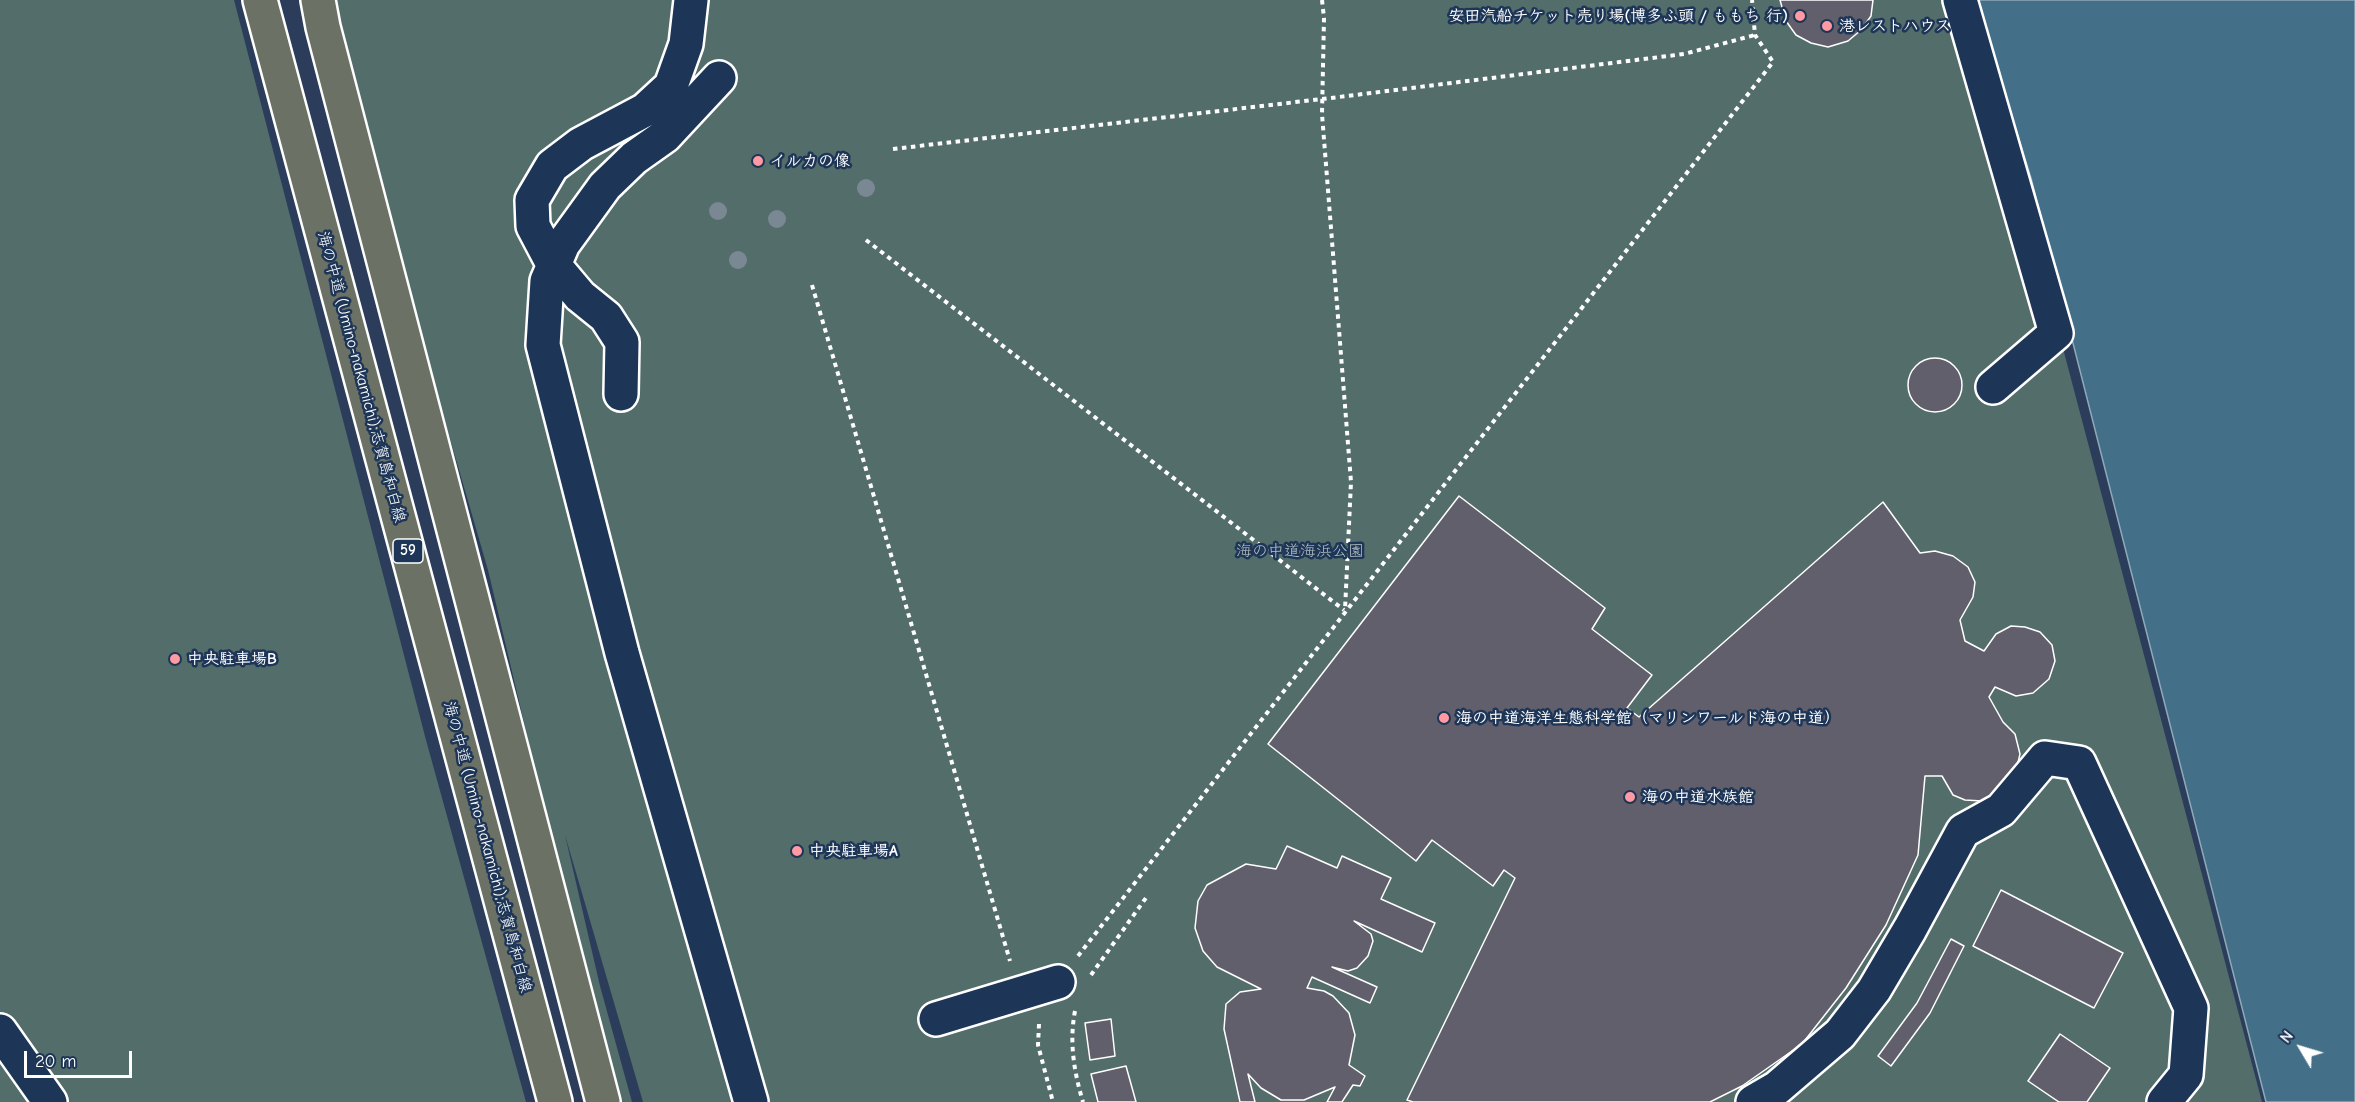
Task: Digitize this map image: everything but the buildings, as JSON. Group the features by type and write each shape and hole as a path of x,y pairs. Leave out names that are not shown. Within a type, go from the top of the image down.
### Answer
{"main road":[{"name":"海の中道 (Umino-nakamichi);志賀島和白線","path":"260,0 555,1102"},
{"path":"318,0 322,27 603,1102"}],"street":[{"path":"621,394 622,342 606,317 580,296 553,264 533,226 532,200 552,166 580,144 645,110 671,86 686,44 691,0"},
{"path":"1960,0 2056,333 1993,387"},
{"path":"719,78 664,136 634,158 605,186 563,244 547,281 543,345 622,653 751,1102"},
{"path":"1753,1102 1777,1088 1840,1034 1874,990 1963,831 2001,810 2045,758 2079,763 2191,1008 2186,1075 2164,1102"},
{"path":"936,1019 1020,995 1073,990"},
{"path":"0,1030 50,1102"}],"path":[{"path":"1322,0 1324,18 1322,114 1351,483 1345,611"},
{"path":"1083,1102 1074,1071 1073,990 1345,611 1707,150 1773,62 1755,35 1752,0"},
{"path":"893,149 1684,54 1755,35"},
{"path":"866,240 1345,611"},
{"path":"812,285 1020,995"},
{"path":"1053,1102 1038,1045 1038,1028 1043,1006 1073,990 1148,895"}],"green space":[{"name":"中央駐車場B","path":"0,0 234,0 426,740 526,1102 0,1102"},
{"name":"海の中道海浜公園","path":"323,0 1971,0 2262,1102 643,1102 565,835 600,986 632,1102 618,1102 587,989 488,570"}],"water":[{"path":"1975,0 2355,0 2355,1102 2266,1102 2031,178"}],"place":[{"name":"安田汽船チケット売り場(博多ふ頭 / ももち 行)","path":"1800,16"},
{"name":"港レストハウス","path":"1827,26"},
{"name":"イルカの像","path":"758,161"},
{"name":"中央駐車場B","path":"175,659"},
{"name":"海の中道海洋生態科学館（マリンワールド海の中道）","path":"1444,718"},
{"name":"海の中道水族館","path":"1630,797"},
{"name":"中央駐車場A","path":"797,851"}]}
